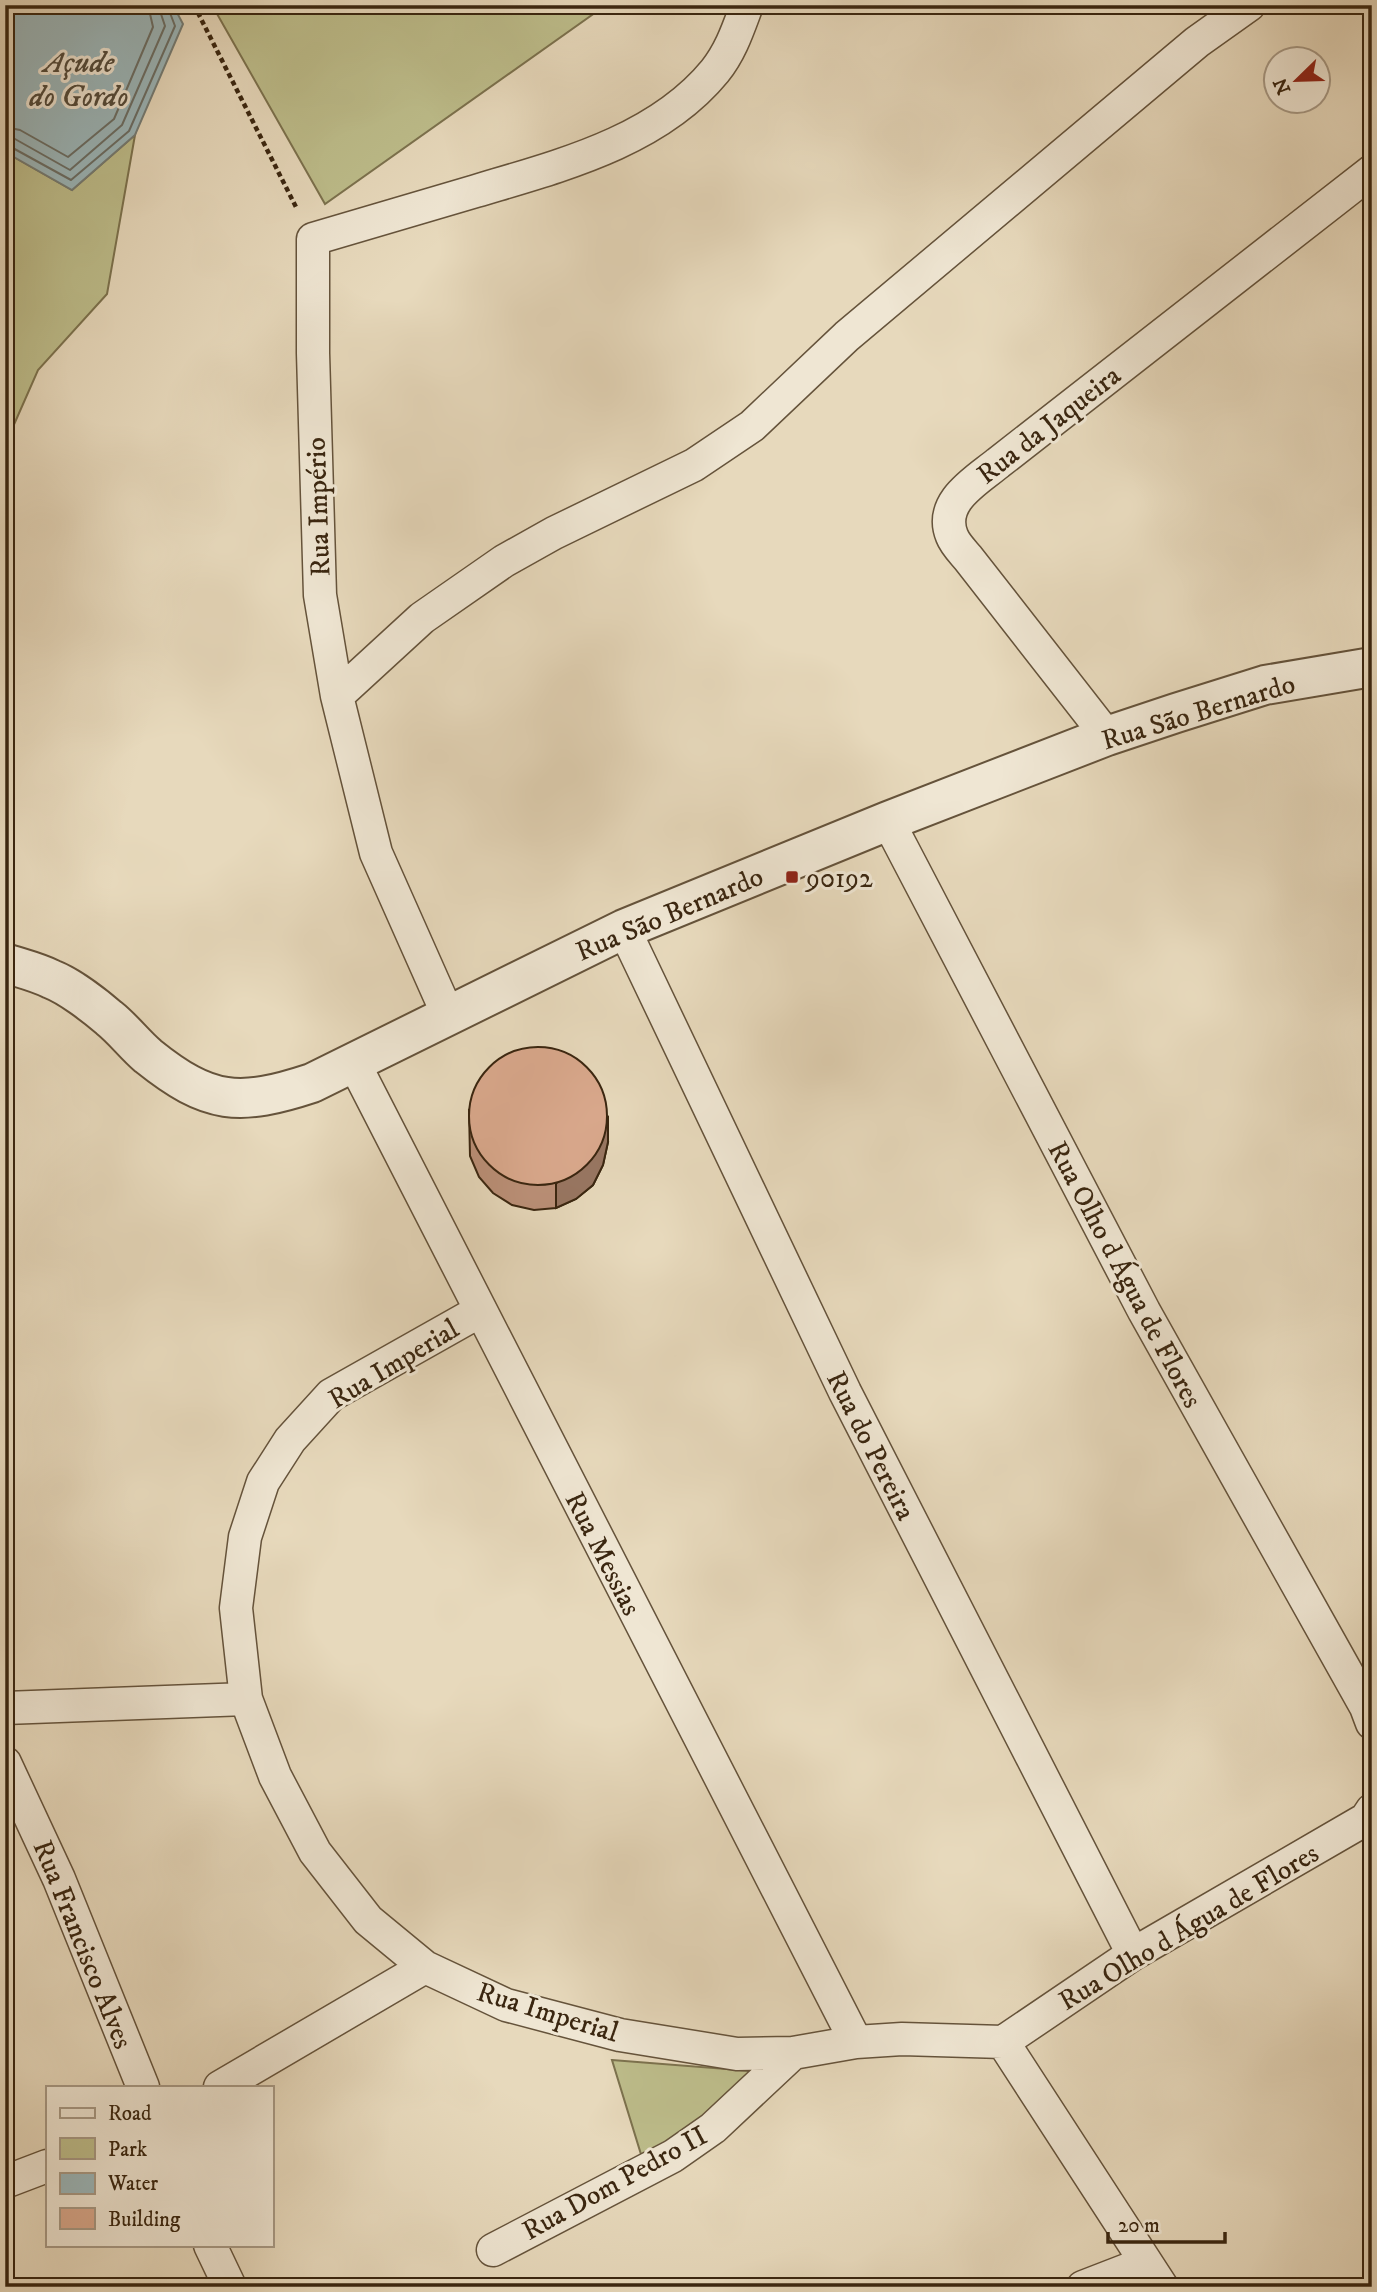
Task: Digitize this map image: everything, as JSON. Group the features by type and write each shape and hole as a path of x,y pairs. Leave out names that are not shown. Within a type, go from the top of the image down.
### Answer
{"street":[{"path":"313,239 506,182 599,151 638,133 671,111 715,71 735,39 747,5"},
{"path":"337,696 422,618 504,561 554,533 694,465 752,426 866,319 1197,42 1249,5"},
{"name":"Rua da Jaqueira","path":"1107,736 952,536 949,513 961,493 998,463 1372,172"},
{"name":"Rua Império","path":"313,239 313,353 320,595 337,696 376,853 448,1015"},
{"name":"Rua São Bernardo","path":"5,963 53,979 111,1018 146,1055 179,1078 213,1096 242,1099 272,1096 312,1083 624,929 888,821 1107,736 1265,685 1372,667"},
{"name":"Rua Olho d Água de Flores","path":"888,821 1144,1311 1366,1707 1372,1723"},
{"name":"Rua do Pereira","path":"624,929 845,1392 1133,1954"},
{"name":"Rua Messias","path":"354,1063 856,2042"},
{"name":"Rua Imperial","path":"480,1311 331,1395 290,1440 264,1482 245,1536 236,1608 246,1699 275,1776 315,1852 368,1920 425,1967 506,2005 620,2035 737,2054 793,2053 856,2042 902,2039 1003,2042"},
{"path":"5,1708 246,1699"},
{"name":"Rua Francisco Alves","path":"5,1763 59,1879 143,2086"},
{"name":"Rua Olho d Água de Flores","path":"1003,2042 1133,1954 1366,1819 1372,1810"},
{"path":"222,2086 425,1967"},
{"path":"1003,2042 1153,2275 1083,2287"},
{"name":"Rua Dom Pedro II","path":"493,2250 673,2156 713,2128 793,2053"},
{"path":"5,2182 46,2166"},
{"path":"210,2246 230,2287"}],"path":[{"path":"194,5 313,239"}],"green space":[{"path":"212,5 606,5 325,204"},
{"path":"135,135 107,294 38,370 5,445 5,152 72,190"},
{"path":"612,2060 752,2071 723,2105 644,2164"}],"water":[{"name":"Açude do Gordo","path":"5,5 173,5 183,24 135,135 72,190 5,152"}],"building":[{"path":"538,1047 564,1052 587,1067 602,1090 607,1116 602,1142 587,1165 564,1180 538,1185 512,1180 489,1165 474,1142 469,1116 474,1090 489,1067 512,1052"}],"place":[{"name":"90192","path":"792,877"}]}
